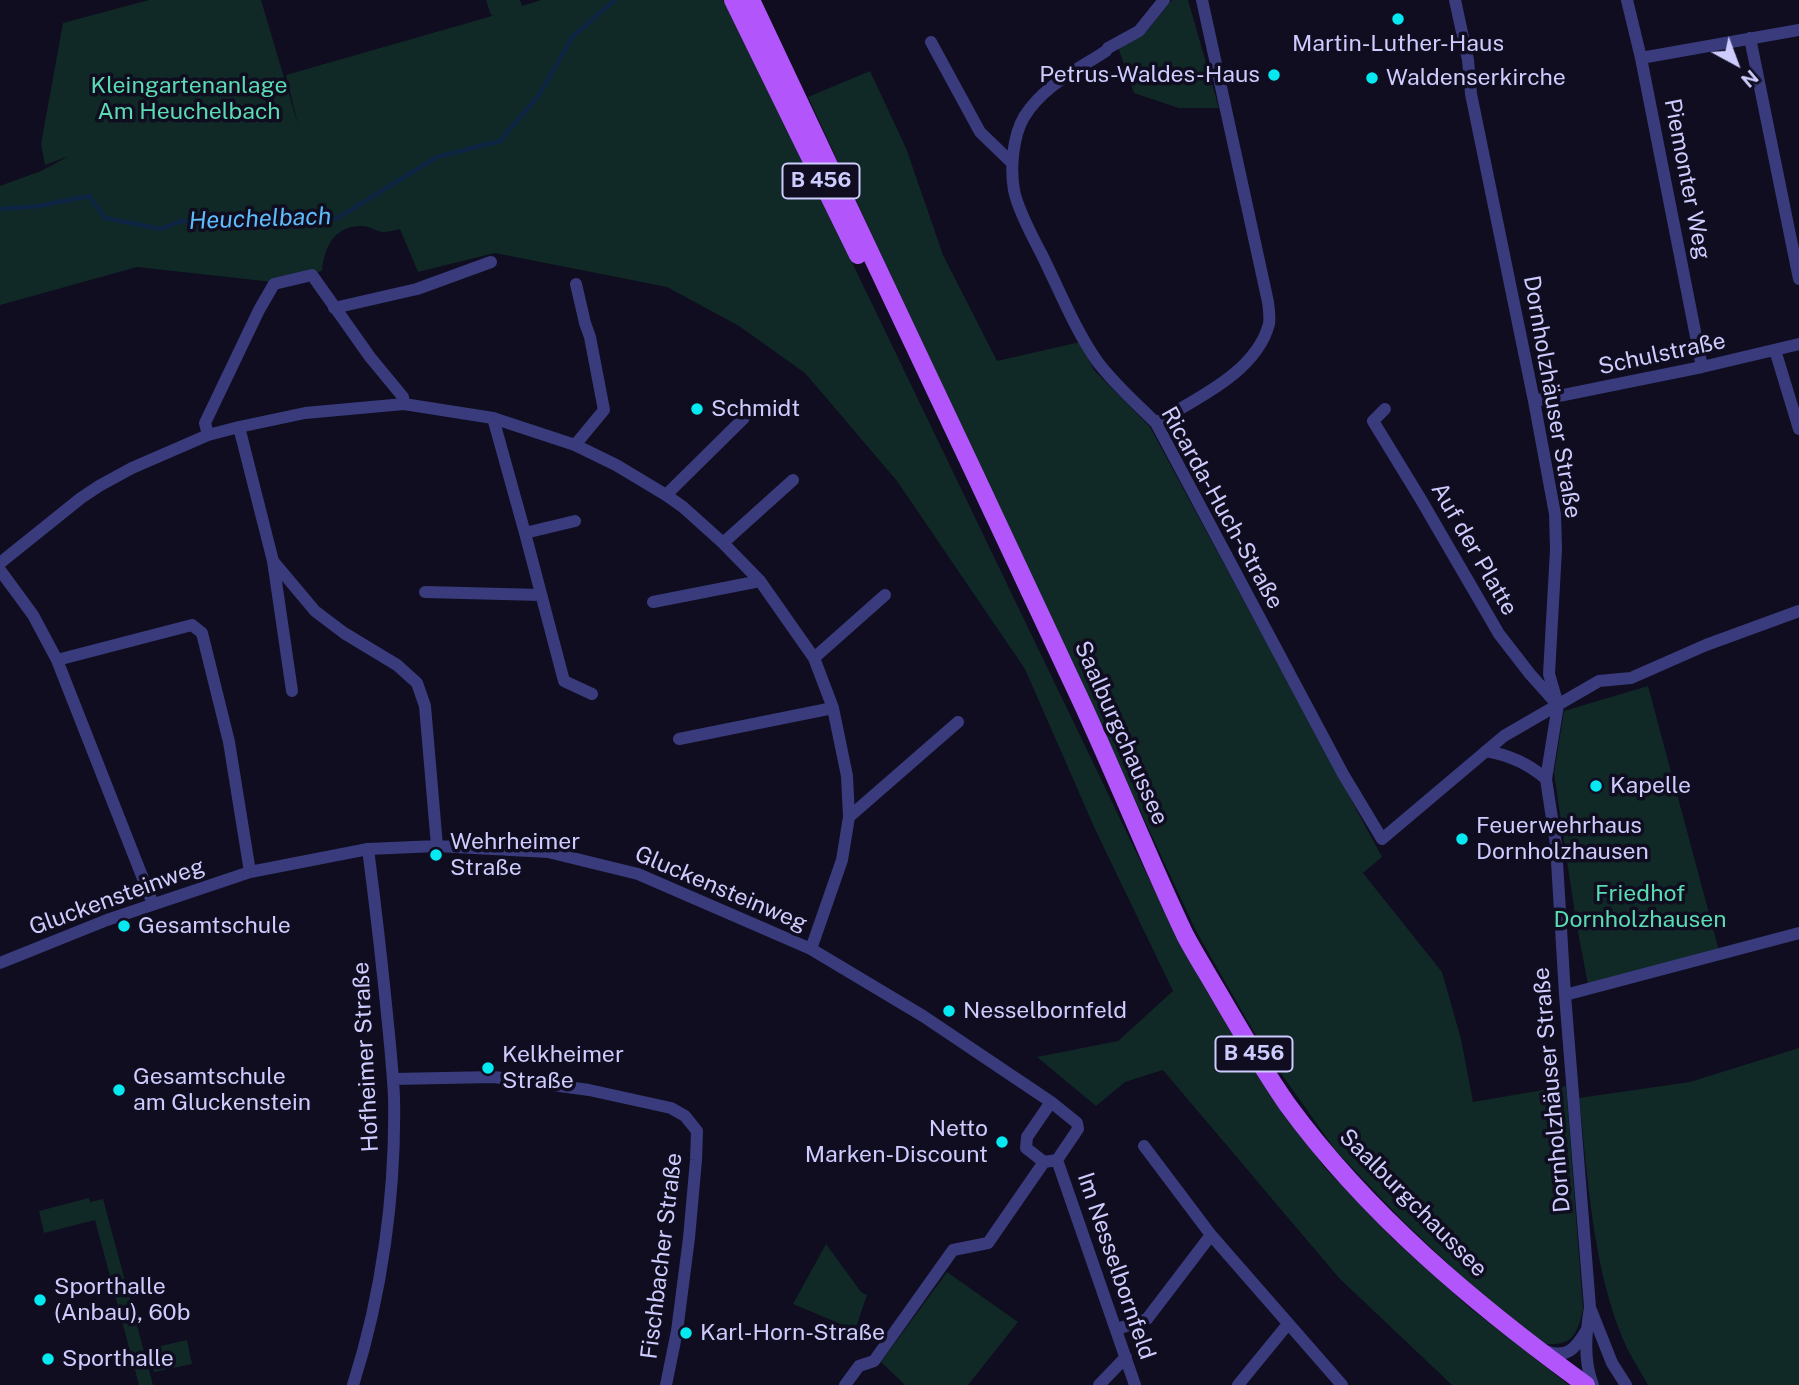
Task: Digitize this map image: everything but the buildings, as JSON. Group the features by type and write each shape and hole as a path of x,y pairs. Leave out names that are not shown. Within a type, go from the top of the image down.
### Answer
{"main road":[{"name":"B 456","path":"733,0 870,279 918,357"},
{"name":"Saalburgchaussee","path":"751,0 1077,691 1187,938 1251,1050 1328,1156 1434,1264 1532,1346 1587,1385"}],"street":[{"name":"Ricarda-Huch-Straße","path":"1164,0 1139,31 1108,48 1050,87 1024,118 1013,149 1012,163 1014,192 1028,228 1082,336 1098,362 1156,423 1343,774 1382,839 1486,751"},
{"path":"1156,423 1225,382 1264,338 1270,321 1202,0"},
{"name":"Dornholzhäuser Straße","path":"1455,0 1468,60 1471,94 1555,514 1556,550 1549,674 1558,705 1546,779 1556,845 1590,1307 1587,1331 1589,1374 1593,1385"},
{"name":"Piemonter Weg","path":"1627,0 1641,58 1702,367"},
{"path":"1641,58 1799,30"},
{"path":"1749,38 1799,279"},
{"path":"931,42 980,132 1012,163"},
{"path":"334,308 417,289 491,262"},
{"path":"208,435 205,423 274,284 312,275 370,357 403,397 404,404"},
{"path":"575,445 604,410 590,337 584,324 576,284"},
{"name":"Schulstraße","path":"1534,401 1799,344"},
{"path":"1775,350 1799,429"},
{"path":"0,563 44,526 99,486 132,468 208,435 239,426 305,413 404,404 493,418 575,445 616,465 683,507 760,581 814,658 833,708 847,776 849,817 842,860 811,949"},
{"name":"Auf der Platte","path":"1385,409 1373,421 1499,634 1558,705"},
{"path":"493,418 564,681 592,694"},
{"path":"666,495 744,418"},
{"path":"239,426 273,561 292,691"},
{"path":"723,543 793,480"},
{"path":"525,533 575,521"},
{"path":"273,561 315,611 344,633 397,665 417,683 425,706 437,846"},
{"path":"0,570 33,615 57,660 153,904"},
{"path":"653,602 760,581"},
{"path":"425,592 541,595"},
{"path":"814,658 885,595"},
{"path":"1486,751 1504,736 1600,681 1631,678 1706,645 1799,611"},
{"path":"57,660 192,625 202,633 229,742 250,872"},
{"path":"679,739 833,708"},
{"path":"849,817 958,722"},
{"path":"1486,751 1505,754 1518,760 1546,779"},
{"name":"Gluckensteinweg","path":"0,962 107,920 250,872 368,849 437,846 548,852 638,874 811,949 923,1016 1051,1102"},
{"name":"Hofheimer Straße","path":"353,1385 375,1300 386,1233 394,1147 393,1079 384,975 368,849"},
{"path":"1565,995 1799,933"},
{"name":"Fischbacher Straße","path":"393,1079 494,1077 589,1090 671,1108 685,1116 697,1131 696,1160 677,1331 666,1385"},
{"path":"845,1385 859,1366 874,1361 953,1250 988,1244 1050,1161 1078,1129 1077,1123 1051,1102 1027,1137 1026,1148 1050,1161"},
{"path":"1144,1146 1211,1235 1342,1385"},
{"name":"Im Nesselbornfeld","path":"1050,1161 1116,1329 1135,1385"},
{"path":"1116,1329 1147,1319 1211,1235"},
{"name":"Dornholzhäuser Straße","path":"1590,1307 1612,1363 1626,1385"},
{"path":"1238,1385 1287,1324"},
{"path":"1532,1346 1556,1355 1567,1353 1578,1345 1587,1331"},
{"path":"1099,1385 1126,1357"}],"green space":[{"name":"Kleingartenanlage Am Heuchelbach","path":"149,0 261,0 298,125 286,75 492,16 486,0 520,0 522,6 541,0 723,0 1179,941 1248,1062 1324,1167 1393,1239 1469,1307 1569,1385 1452,1385 1339,1278 1163,1070 1125,1082 1096,1106 1037,1057 1118,1041 1173,991 1095,829 1025,669 897,481 805,373 739,326 667,287 495,253 418,272 400,229 383,232 362,226 338,233 328,246 322,271 273,282 137,267 0,305 0,186 41,171 69,156 45,165 41,144 63,23"},
{"path":"1172,0 1188,0 1219,108 1179,108 1134,93 1118,47 1147,31"},
{"path":"870,71 906,148 943,255 997,361 1080,342 1094,370 1150,427 1382,857 1363,873 1442,972 1461,1039 1473,1102 1566,1086 1583,1309 1576,1332 1568,1341 1544,1344 1475,1289 1404,1222 1336,1151 1263,1048 1196,931 808,97"},
{"name":"Friedhof Dornholzhausen","path":"1648,686 1721,958 1589,990 1554,773 1564,711"},
{"path":"1799,1048 1799,1385 1648,1385 1622,1337 1604,1279 1593,1219 1579,1098 1690,1082"},
{"path":"89,1198 90,1202 103,1199 153,1385 139,1385 95,1220 44,1233 39,1211"},
{"path":"826,1244 861,1292 867,1295 855,1330 793,1304"},
{"path":"947,1272 1018,1322 968,1385 905,1385 881,1362"},
{"path":"187,1340 192,1364 154,1372 148,1349"}],"waterway":[{"name":"Heuchelbach","path":"0,209 39,206 89,196 105,218 161,229 181,221 208,223 267,214 336,219 437,157 500,141 539,95 573,36 615,0"}],"place":[{"name":"Martin-Luther-Haus","path":"1398,19"},
{"name":"Petrus-Waldes-Haus","path":"1274,75"},
{"name":"Waldenserkirche","path":"1372,78"},
{"name":"Schmidt","path":"697,409"},
{"name":"Kapelle","path":"1596,786"},
{"name":"Feuerwehrhaus Dornholzhausen","path":"1462,839"},
{"name":"Wehrheimer Straße","path":"436,855"},
{"name":"Gesamtschule","path":"124,926"},
{"name":"Nesselbornfeld","path":"949,1011"},
{"name":"Kelkheimer Straße","path":"488,1068"},
{"name":"Gesamtschule am Gluckenstein","path":"119,1090"},
{"name":"Netto Marken-Discount","path":"1002,1142"},
{"name":"Sporthalle (Anbau), 60b","path":"40,1300"},
{"name":"Karl-Horn-Straße","path":"686,1333"},
{"name":"Sporthalle","path":"48,1359"}]}
